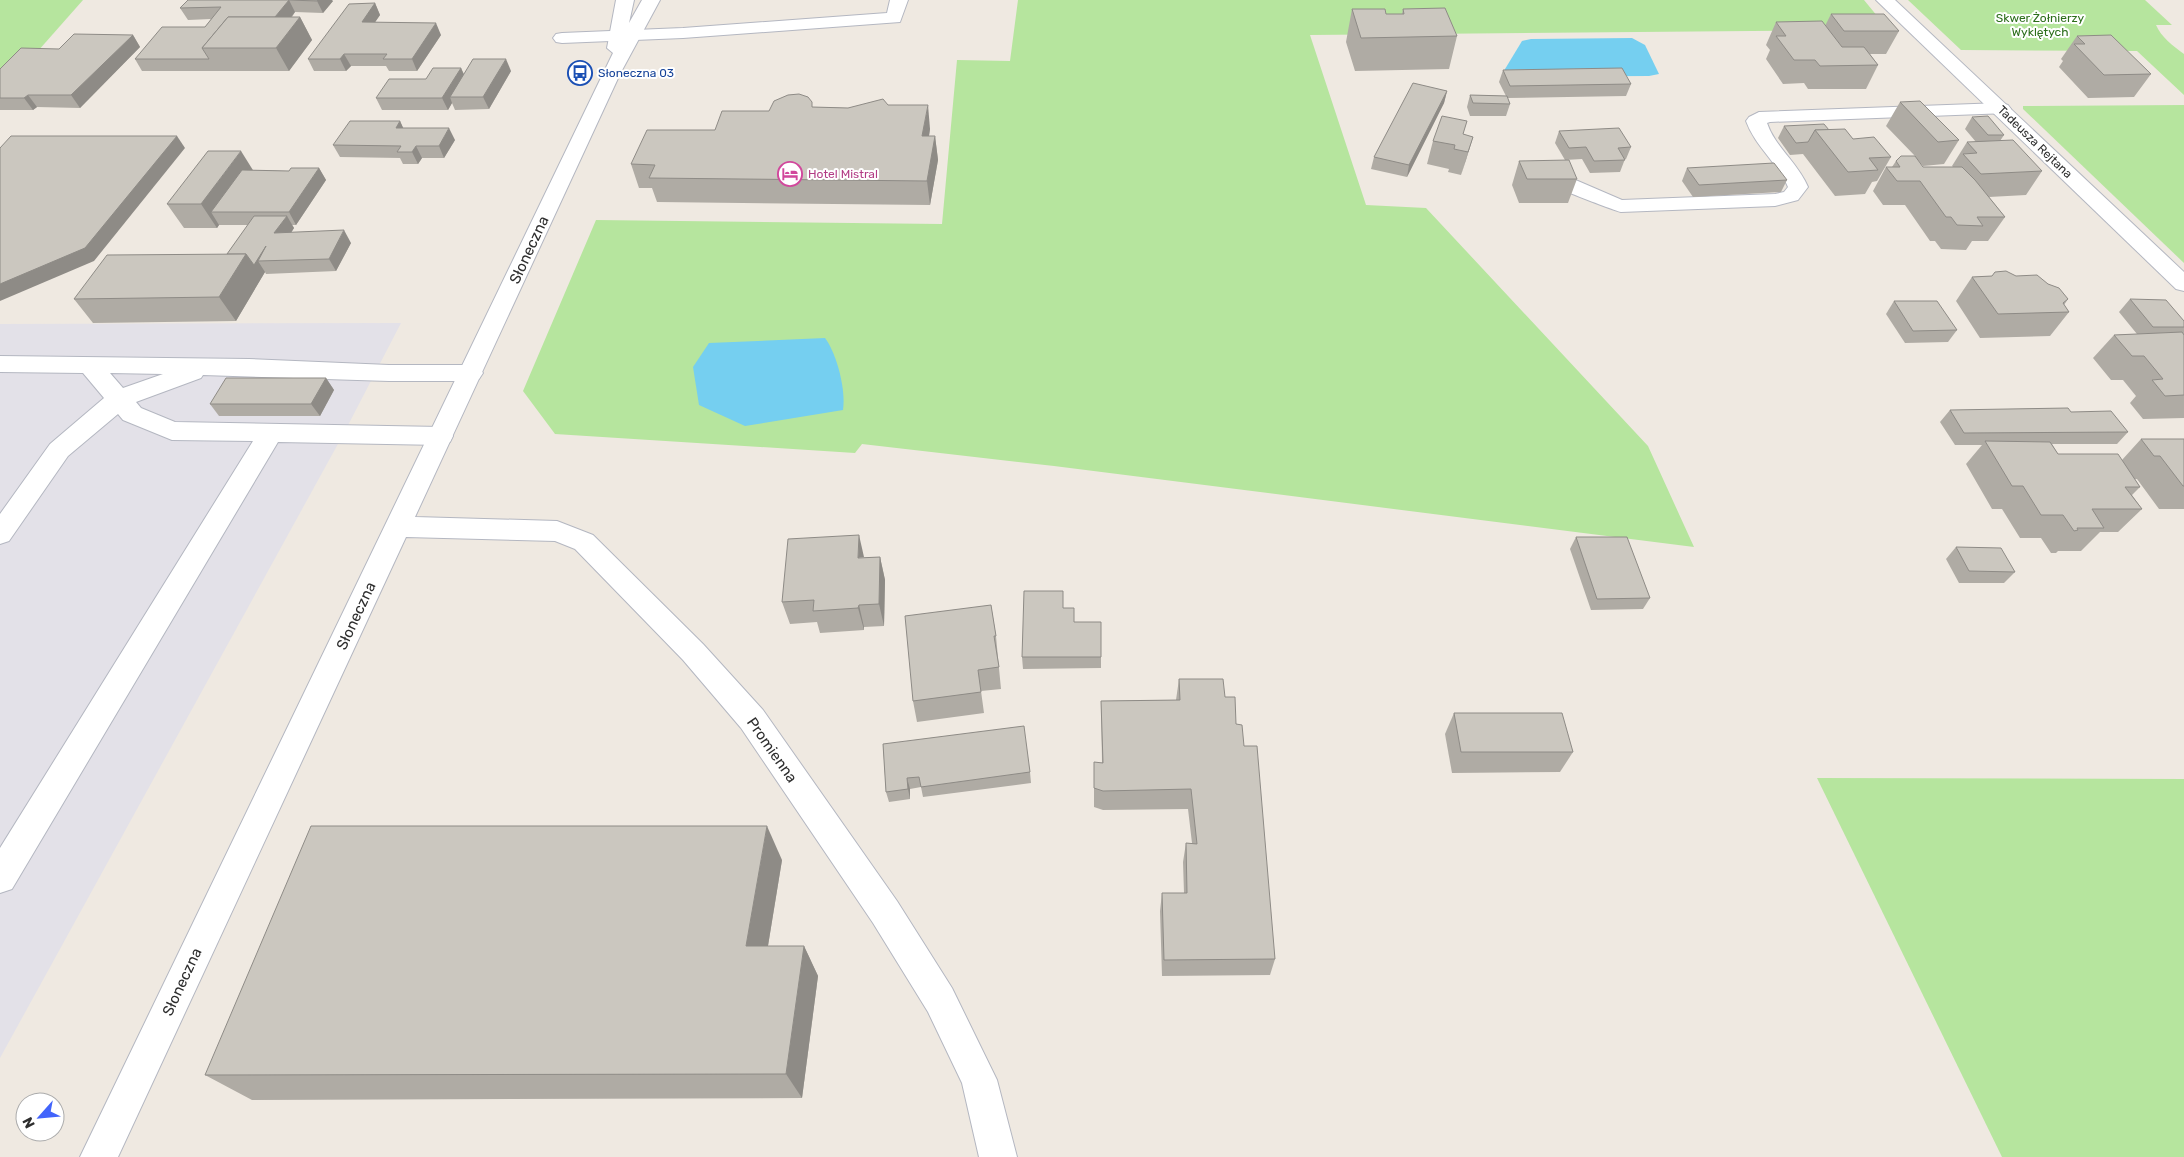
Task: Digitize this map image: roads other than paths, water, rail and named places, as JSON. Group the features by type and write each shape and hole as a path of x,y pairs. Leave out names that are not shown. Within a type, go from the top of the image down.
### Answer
{"street":[{"name":"Słoneczna","path":"625,0 625,36"},
{"name":"Słoneczna","path":"99,1157 471,373 611,74 625,36 651,0"},
{"path":"562,38 625,36 894,18 899,0"},
{"name":"Tadeusza Rejtana","path":"1885,0 2184,284"},
{"path":"1539,174 1557,177 1604,202 1621,206 1775,200 1792,196 1798,187 1794,173 1762,136 1756,121 1766,116 2001,109"},
{"path":"0,364 208,366 375,373 471,373"},
{"path":"88,364 132,414 172,431 441,436"},
{"path":"0,534 60,450 118,399 208,366"},
{"path":"5,865 271,433"},
{"name":"Promienna","path":"398,527 557,531 584,542 693,652 752,719 885,912 940,1000 979,1080 998,1157"}],"water":[{"path":"1632,38 1645,45 1659,74 1649,76 1506,77 1502,74 1522,41 1531,39"},
{"path":"825,338 840,372 844,402 843,410 745,426 699,405 693,367 709,343"}],"place":[{"name":"Słoneczna 03","path":"580,73"},
{"name":"Hotel Mistral","path":"790,174"}],"park label":[{"name":"Skwer Żołnierzy Wyklętych","path":"2040,25"}]}
